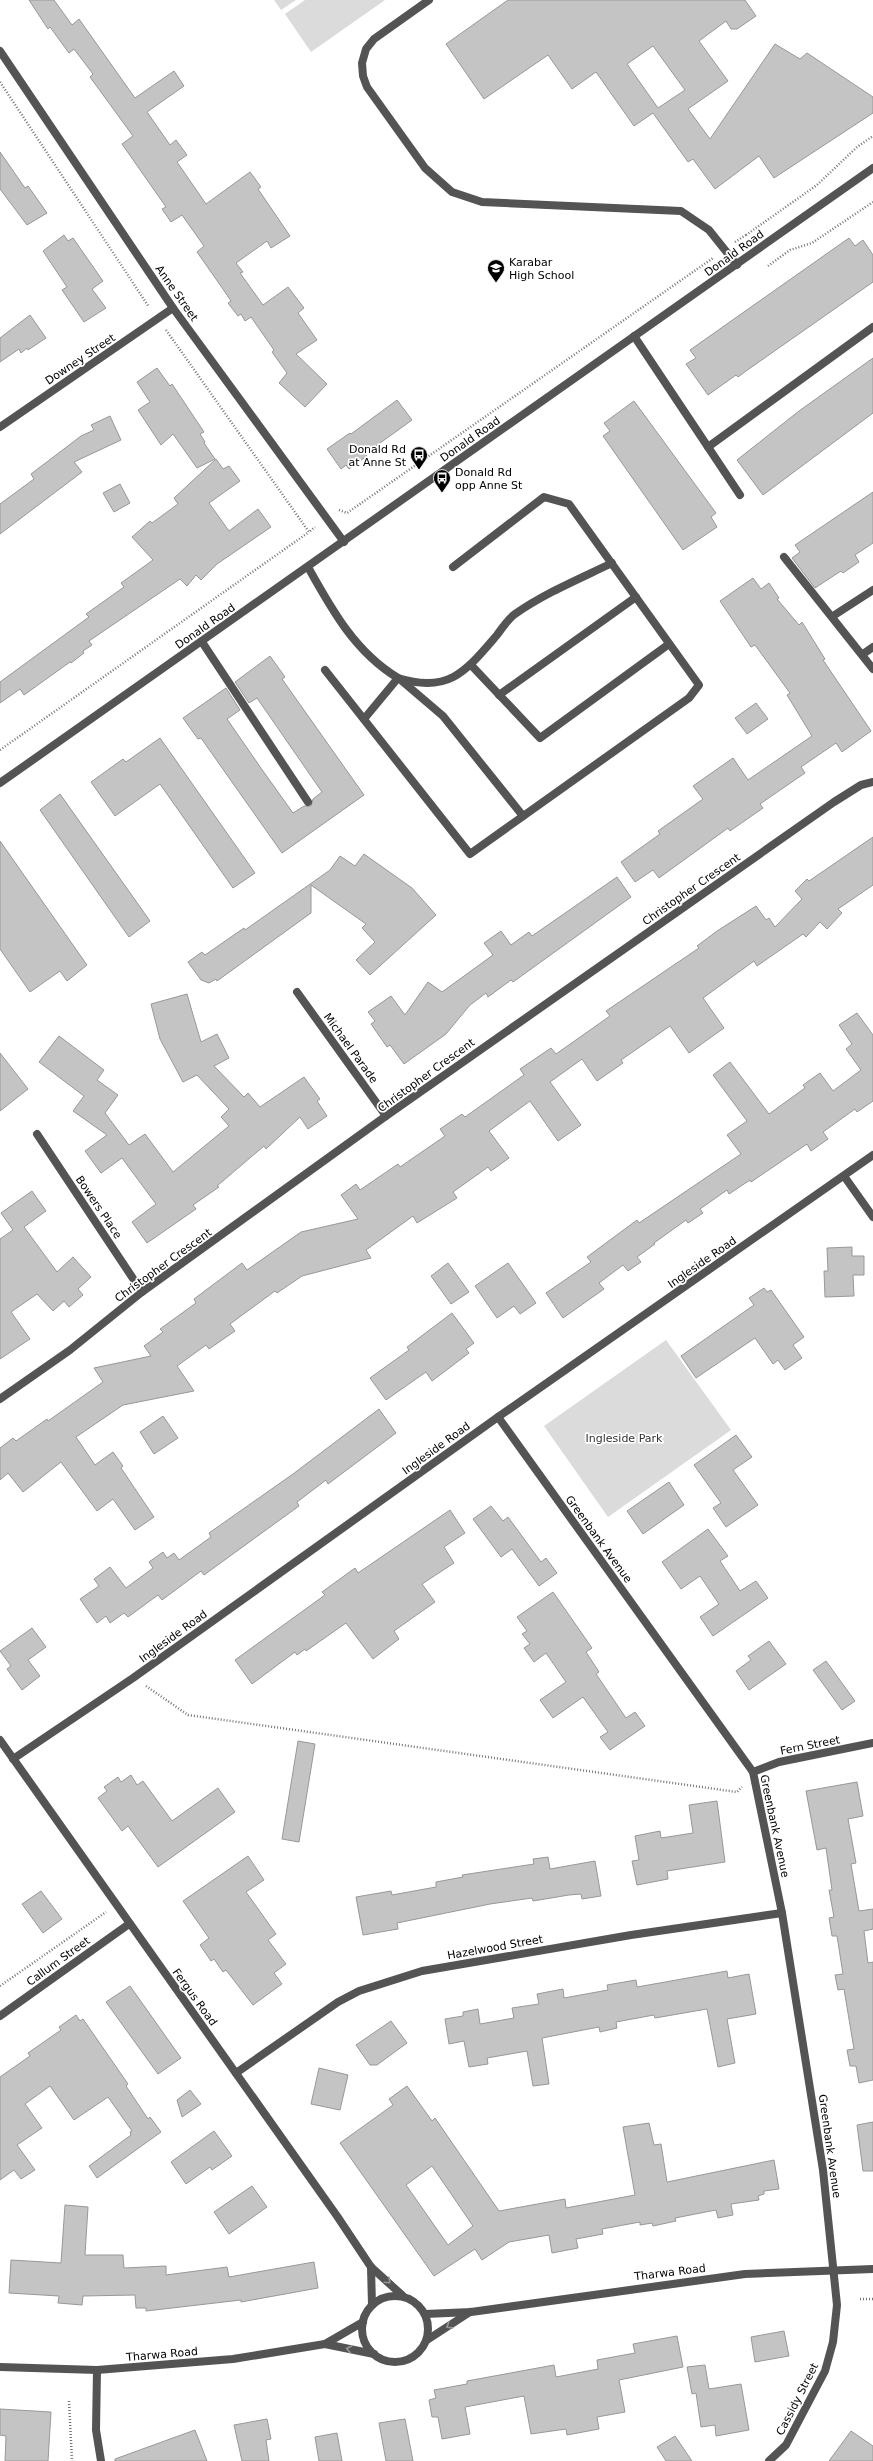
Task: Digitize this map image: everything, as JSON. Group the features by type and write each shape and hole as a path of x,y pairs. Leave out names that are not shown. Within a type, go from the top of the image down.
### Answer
{"street":[{"path":"429,0 374,40 366,50 362,63 368,87 414,154 438,181 452,192 482,202 681,211 709,230 737,265"},
{"name":"Anne Street","path":"0,51 173,308 344,542"},
{"name":"Donald Road","path":"0,783 873,169"},
{"name":"Downey Street","path":"0,427 173,308"},
{"path":"708,447 873,327"},
{"path":"634,336 740,495"},
{"path":"325,670 470,854 689,698 699,685 569,504 544,497 453,568"},
{"path":"784,557 833,616 873,669"},
{"path":"398,678 410,682 437,683 448,680 471,665 513,615 544,596 612,563"},
{"path":"308,567 349,634 373,660 398,678 443,716 524,816"},
{"path":"833,616 873,590"},
{"path":"499,695 636,597"},
{"path":"202,642 308,802"},
{"path":"471,665 540,738 669,644"},
{"path":"863,654 873,647"},
{"path":"364,719 398,678"},
{"name":"Christopher Crescent","path":"0,1399 70,1350 142,1292 386,1116 834,802 861,785 873,782"},
{"name":"Michael Parade","path":"297,992 386,1116"},
{"name":"Bowers Place","path":"37,1134 142,1292"},
{"name":"Ingleside Road","path":"13,1759 134,1678 498,1417 873,1155"},
{"path":"844,1176 873,1217"},
{"name":"Greenbank Avenue","path":"498,1417 753,1772 782,1913 823,2170 834,2269"},
{"name":"Fergus Road","path":"0,1740 236,2073 371,2267 403,2296"},
{"name":"Fern Street","path":"753,1772 779,1762 873,1743"},
{"name":"Hazelwood Street","path":"236,2073 338,2002 359,1991 422,1971 630,1935 782,1913"},
{"name":"Callum Street","path":"0,2016 129,1924"},
{"path":"371,2267 372,2305 363,2322 364,2340 374,2354 394,2362 414,2356 427,2340 428,2322 425,2314 416,2303 403,2296 387,2296 372,2305"},
{"name":"Tharwa Road","path":"425,2314 471,2312 737,2274 834,2269 873,2269"},
{"name":"Cassidy Street","path":"770,2461 786,2445 825,2371 836,2324 837,2305 834,2269"},
{"name":"Tharwa Road","path":"427,2340 471,2312"},
{"name":"Tharwa Road","path":"325,2344 363,2322"},
{"name":"Tharwa Road","path":"0,2367 97,2370 233,2359 325,2344 374,2354"},
{"path":"97,2370 96,2430 101,2461"}],"path":[{"path":"326,519 339,510 347,513 725,250 817,185 857,147 873,136"},
{"path":"768,266 790,250 812,243 873,202"},
{"path":"746,235 757,250"},
{"path":"0,750 309,532"},
{"path":"134,1678 188,1715 737,1792 753,1772"},
{"path":"0,1986 97,1918"},
{"path":"860,2299 873,2299"},
{"path":"69,2402 72,2461"}],"green space":[{"path":"274,0 296,0 281,10"},
{"path":"305,0 385,0 311,52 285,14"},
{"name":"Ingleside Park","path":"666,1340 731,1430 608,1517 544,1426"}],"building":[{"path":"29,0 54,0 72,25 79,19 135,98 174,71 184,86 147,112 170,145 176,140 187,155 177,162 206,204 250,172 261,187 258,189 290,236 271,248 267,241 236,263 243,272 240,273 263,305 288,287 304,308 298,313 317,340 296,354 327,384 305,407 279,383 287,373 272,352 274,350 251,317 245,321 241,314 238,316 228,303 231,301 197,252 204,246 182,215 171,222 162,209 166,207 122,144 133,136 90,77 93,74 74,49 69,53 50,27 48,29"},
{"path":"508,0 745,0 756,16 737,29 731,29 726,21 699,41 728,81 688,109 710,139 775,44 800,59 807,53 873,97 873,113 774,178 759,156 715,189 693,159 688,162 653,113 634,126 596,72 572,89 548,55 484,99 446,44","holes":["653,46 685,90 658,108 627,64"]},
{"path":"0,152 25,188 28,186 47,213 27,225 0,189"},
{"path":"64,235 68,241 73,238 103,281 92,289 106,308 84,322 62,290 67,287 43,251"},
{"path":"849,238 855,246 863,240 873,255 873,282 738,377 736,375 708,395 686,364 696,358 690,350"},
{"path":"30,315 46,338 28,350 27,348 21,353 19,349 0,362 0,338"},
{"path":"873,358 873,413 763,495 737,460 799,411"},
{"path":"157,368 170,386 172,384 204,432 200,434 205,442 204,443 215,459 197,468 173,434 161,445 138,410 150,402 137,382"},
{"path":"397,400 412,420 365,454 367,456 349,469 346,465 341,469 327,449 350,433 351,434"},
{"path":"634,401 716,513 711,517 717,527 683,550 603,436 610,431 604,423"},
{"path":"110,416 121,440 74,462 82,472 0,534 0,504 34,479 31,474 81,436 94,430 91,425"},
{"path":"216,459 223,469 229,466 240,481 209,503 229,531 258,509 271,527 217,564 201,580 196,575 187,586 180,579 89,641 92,645 83,651 84,653 24,695 20,689 0,703 0,682 89,617 86,614 124,587 121,583 153,560 132,537 150,521 152,523 178,504 174,498"},
{"path":"120,484 130,503 114,512 103,493"},
{"path":"873,492 873,543 855,555 859,562 843,573 841,571 815,588 792,558 800,552 795,545"},
{"path":"753,578 761,589 769,583 779,598 777,599 799,625 802,622 825,659 823,660 871,731 842,752 836,743 801,767 805,773 760,804 763,808 730,831 728,828 659,878 653,870 635,882 621,862 660,834 658,831 703,799 693,786 733,758 748,780 812,736 787,695 790,693 755,645 751,647 720,601"},
{"path":"270,656 285,677 282,679 364,795 282,853 201,738 198,739 183,718 226,688 240,710 227,719 293,813 304,806 311,806 313,799 322,792 257,698 249,703 235,682"},
{"path":"756,703 768,719 747,734 735,718"},
{"path":"160,738 255,873 233,888 160,784 115,816 91,782 123,759 126,762"},
{"path":"60,794 150,921 129,937 40,810"},
{"path":"873,837 873,885 838,909 842,913 827,929 820,922 806,937 803,934 757,966 754,961 703,998 724,1028 689,1053 670,1026 621,1060 623,1063 597,1081 582,1059 550,1082 581,1125 558,1141 530,1101 489,1131 509,1158 491,1171 488,1167 453,1192 457,1198 417,1223 413,1216 366,1250 371,1258 302,1276 277,1293 275,1291 230,1324 235,1331 209,1349 206,1345 177,1366 194,1391 123,1405 76,1437 95,1465 113,1452 123,1466 121,1468 154,1517 135,1530 113,1499 97,1511 61,1462 23,1492 8,1473 0,1480 0,1448 13,1438 16,1441 47,1419 48,1421 103,1382 94,1368 151,1356 144,1346 163,1332 160,1329 196,1303 194,1299 242,1263 247,1270 301,1232 358,1219 341,1195 356,1184 360,1190 398,1164 400,1167 445,1136 440,1129 462,1114 465,1117 524,1075 520,1069 551,1048 556,1054 610,1016 606,1011 699,948 697,946 717,931 756,906 766,920 769,918 775,927 802,899 795,891 807,879 809,881"},
{"path":"0,841 87,965 67,981 60,971 30,992 0,949"},
{"path":"364,854 412,888 436,915 370,975 356,960 375,942 362,928 366,924 311,885 311,913 217,981 216,979 209,983 201,980 188,962 202,952 205,955 244,928 245,930 330,870 340,856 355,866"},
{"path":"617,877 631,897 513,982 511,980 488,997 486,993 470,1005 446,1034 404,1064 390,1045 387,1047 371,1024 375,1021 368,1012 391,996 405,1015 428,982 442,992 493,955 484,943 501,931 511,945 529,932 532,936"},
{"path":"187,994 201,1042 217,1034 229,1058 214,1066 244,1097 248,1093 260,1107 304,1077 320,1099 317,1101 327,1116 308,1129 300,1117 266,1149 264,1146 217,1186 219,1187 193,1205 196,1209 147,1243 132,1222 156,1204 122,1158 101,1173 85,1151 107,1135 73,1111 84,1096 39,1062 59,1036 104,1070 97,1080 118,1095 105,1113 129,1145 145,1134 173,1172 229,1126 221,1117 229,1109 197,1075 183,1082 160,1039 151,1004"},
{"path":"857,1013 873,1035 873,1101 857,1112 855,1109 823,1132 828,1139 811,1151 807,1144 751,1182 750,1180 729,1194 727,1190 700,1209 703,1213 688,1223 686,1220 637,1257 641,1262 628,1271 623,1265 599,1283 604,1289 563,1318 546,1293 591,1262 587,1257 637,1220 639,1223 741,1154 727,1135 747,1121 713,1075 730,1062 769,1114 805,1088 803,1085 820,1073 833,1091 861,1070 846,1049 852,1044 839,1025"},
{"path":"0,1053 28,1089 0,1111"},
{"path":"32,1191 46,1211 24,1227 57,1272 73,1257 91,1277 78,1289 83,1295 69,1307 64,1301 53,1311 37,1294 11,1312 30,1339 0,1359 0,1239 13,1230 1,1213"},
{"path":"852,1247 852,1256 864,1256 864,1275 853,1275 854,1296 825,1297 824,1271 828,1271 827,1248"},
{"path":"448,1263 469,1292 451,1304 431,1276"},
{"path":"508,1263 536,1303 520,1314 514,1306 497,1318 475,1286"},
{"path":"764,1288 767,1292 771,1290 804,1337 793,1345 802,1358 785,1370 778,1360 773,1364 755,1338 696,1378 681,1356 754,1305 749,1298"},
{"path":"452,1313 474,1343 466,1349 469,1353 432,1381 426,1372 386,1400 370,1378 409,1350 407,1347"},
{"path":"379,1409 396,1433 328,1484 326,1480 297,1502 299,1506 204,1575 201,1571 162,1600 158,1595 128,1617 124,1613 110,1623 106,1616 97,1623 80,1599 99,1586 94,1579 110,1567 126,1588 153,1568 149,1562 163,1552 167,1558 174,1553 179,1560 211,1537 209,1533 293,1474"},
{"path":"163,1416 178,1438 154,1454 140,1432"},
{"path":"736,1435 752,1457 733,1470 758,1505 726,1527 713,1508 721,1503 694,1465"},
{"path":"669,1482 684,1505 643,1534 627,1511"},
{"path":"491,1506 503,1521 508,1517 541,1562 546,1558 557,1573 539,1586 512,1549 501,1557 473,1519"},
{"path":"450,1510 465,1533 444,1547 454,1563 422,1584 435,1602 394,1631 399,1639 373,1659 346,1623 306,1651 305,1649 297,1655 295,1652 252,1684 235,1660 325,1595 322,1592 355,1568 358,1573"},
{"path":"708,1529 728,1556 720,1561 740,1591 756,1581 768,1598 713,1636 700,1617 719,1604 700,1576 681,1589 662,1562"},
{"path":"553,1592 592,1648 586,1652 599,1672 596,1674 626,1718 635,1712 645,1726 610,1750 600,1737 608,1732 583,1697 553,1718 540,1700 566,1682 546,1653 534,1662 524,1648 530,1644 522,1634 527,1631 517,1617"},
{"path":"32,1628 46,1647 28,1660 40,1676 22,1690 7,1669 11,1666 0,1651"},
{"path":"769,1641 786,1664 749,1690 736,1671 751,1660 748,1656"},
{"path":"826,1661 855,1701 842,1710 813,1670"},
{"path":"298,1741 315,1744 299,1842 282,1839"},
{"path":"131,1775 137,1785 143,1781 172,1821 218,1788 235,1812 158,1867 128,1826 122,1831 98,1798 107,1791 104,1787 118,1777 121,1782"},
{"path":"857,1782 863,1816 848,1819 856,1863 851,1864 859,1911 873,1909 873,1929 864,1931 868,1963 873,1962 873,2080 859,2083 856,2066 850,2066 847,2050 854,2049 844,1989 838,1990 835,1975 843,1974 837,1936 832,1936 829,1918 834,1917 829,1890 832,1890 826,1848 817,1850 806,1791"},
{"path":"717,1801 725,1862 667,1871 668,1879 637,1885 632,1861 639,1860 635,1836 660,1831 661,1838 693,1833 689,1805"},
{"path":"248,1856 264,1880 246,1892 276,1934 268,1940 286,1964 274,1973 282,1984 253,2005 226,1970 223,1972 214,1959 211,1961 200,1945 209,1938 183,1901"},
{"path":"548,1857 550,1869 595,1861 601,1896 582,1899 581,1894 533,1901 532,1898 490,1904 397,1923 398,1929 363,1935 356,1897 391,1891 392,1895 436,1887 436,1882 463,1877 462,1875 534,1864 533,1859"},
{"path":"41,1891 62,1919 43,1933 22,1904"},
{"path":"727,1971 728,1978 749,1974 756,2014 727,2019 735,2063 718,2067 707,2009 655,2018 654,2015 616,2022 617,2028 600,2032 599,2027 542,2038 549,2084 533,2086 527,2051 487,2058 488,2064 469,2067 464,2041 449,2044 445,2019 463,2016 463,2012 478,2009 480,2024 514,2018 512,2008 539,2004 537,1994 563,1989 564,1998 608,1990 607,1985 636,1980 637,1987"},
{"path":"130,1986 181,2058 158,2074 106,2002"},
{"path":"76,2015 80,2021 83,2019 128,2084 126,2086 148,2119 150,2117 161,2132 97,2178 89,2166 131,2135 130,2132 132,2131 108,2097 74,2120 50,2086 25,2104 42,2128 17,2145 35,2170 21,2179 14,2170 0,2180 0,2077 30,2056 28,2053 61,2030 59,2027"},
{"path":"391,2021 407,2043 377,2065 370,2065 356,2045"},
{"path":"319,2068 348,2075 340,2110 311,2104"},
{"path":"407,2086 432,2121 435,2118 499,2211 565,2199 566,2208 635,2195 623,2127 649,2123 654,2145 661,2144 667,2182 774,2160 779,2189 764,2191 764,2194 758,2196 759,2200 731,2204 733,2215 718,2218 716,2210 675,2218 676,2221 653,2226 652,2223 640,2225 640,2222 602,2229 603,2234 576,2239 578,2248 552,2253 549,2235 509,2242 482,2260 475,2249 434,2276 340,2143 393,2105 389,2099","holes":["432,2166 473,2226 448,2245 406,2185"]},
{"path":"190,2090 201,2104 182,2117 177,2100"},
{"path":"873,2122 873,2171 863,2171 857,2125"},
{"path":"214,2131 232,2156 212,2170 210,2167 186,2184 171,2162"},
{"path":"252,2186 267,2207 229,2234 214,2212"},
{"path":"65,2205 88,2207 85,2255 123,2255 124,2268 166,2266 166,2275 227,2267 229,2277 314,2262 318,2288 241,2302 241,2300 146,2311 146,2308 136,2308 135,2295 83,2296 82,2305 58,2303 59,2296 9,2293 11,2260 61,2263"},
{"path":"784,2331 789,2356 755,2362 751,2337"},
{"path":"677,2336 683,2367 619,2380 625,2412 597,2417 599,2429 567,2435 566,2429 531,2434 524,2396 465,2407 470,2434 442,2439 438,2417 432,2417 429,2400 436,2398 434,2390 467,2384 467,2381 554,2365 556,2377 598,2369 597,2360 635,2353 633,2344"},
{"path":"705,2365 709,2389 741,2384 749,2430 716,2436 715,2425 701,2427 696,2393 692,2394 687,2367"},
{"path":"0,2409 51,2412 48,2461 5,2461 6,2436 0,2435"},
{"path":"267,2419 271,2439 266,2440 269,2461 242,2461 234,2425"},
{"path":"405,2419 413,2461 386,2461 379,2423"},
{"path":"195,2430 207,2461 115,2461 115,2459"},
{"path":"851,2431 873,2446 873,2461 829,2461"},
{"path":"337,2433 342,2461 319,2461 315,2437"},
{"path":"675,2436 692,2461 666,2461 657,2447"}],"place":[{"name":"Karabar High School","path":"496,283"},
{"name":"Donald Rd at Anne St","path":"419,470"},
{"name":"Donald Rd opp Anne St","path":"442,493"}]}
